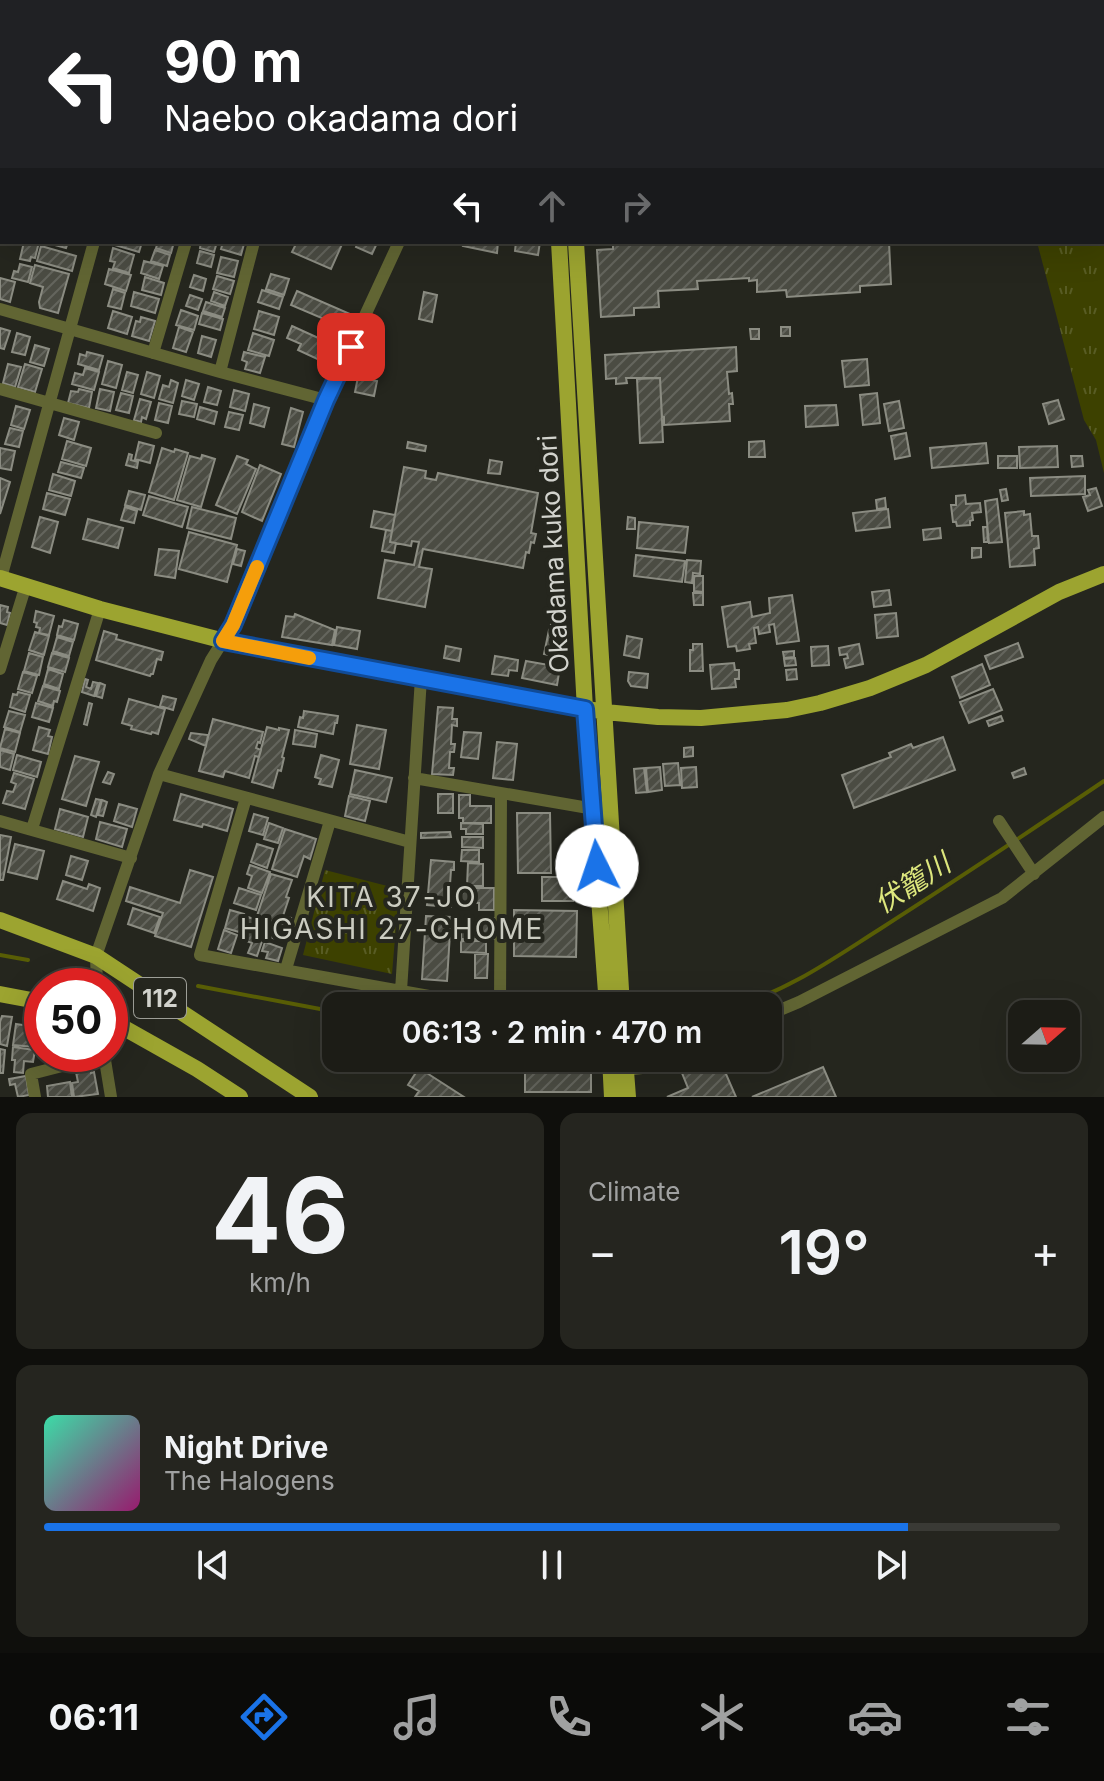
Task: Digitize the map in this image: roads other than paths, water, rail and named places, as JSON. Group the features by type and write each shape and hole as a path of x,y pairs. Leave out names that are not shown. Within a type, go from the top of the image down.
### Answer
{"main road":[{"name":"Okadama kuko dori","path":"559,244 585,709 606,992"},
{"name":"Okadama kuko dori","path":"576,244 621,992"},
{"path":"0,578 100,609 223,641 585,709 701,718 787,710 870,688 926,665 1059,592 1104,574"},
{"name":"112","path":"0,920 96,956 310,1097"},
{"path":"0,994 24,999"},
{"name":"112","path":"128,1030 240,1097"},
{"path":"612,1097 616,1072"},
{"path":"620,1072 628,1097"}],"street":[{"path":"0,578 93,244"},
{"path":"153,353 185,244"},
{"path":"220,372 253,244"},
{"path":"96,968 96,956 159,774 211,660 239,611 326,400 398,244"},
{"path":"0,309 326,400"},
{"path":"0,389 156,433"},
{"path":"0,669 26,585"},
{"path":"32,829 100,609"},
{"path":"401,991 421,678"},
{"path":"159,774 410,842"},
{"path":"414,778 611,811"},
{"path":"500,992 501,794"},
{"path":"246,798 200,955 407,992"},
{"path":"782,1009 1002,898 1104,817"},
{"path":"0,821 131,858"},
{"path":"286,969 330,821"},
{"path":"999,821 1034,874"},
{"path":"35,1097 31,1074 39,1072"},
{"path":"107,1072 111,1097"}],"waterway":[{"name":"伏籠川","path":"774,992 828,962 1104,781"},
{"name":"伏籠川","path":"0,955 28,960"},
{"name":"伏籠川","path":"198,986 322,1009"}],"district":[{"name":"KITA 37-JO HIGASHI 27-CHOME","path":"392,913"}]}
